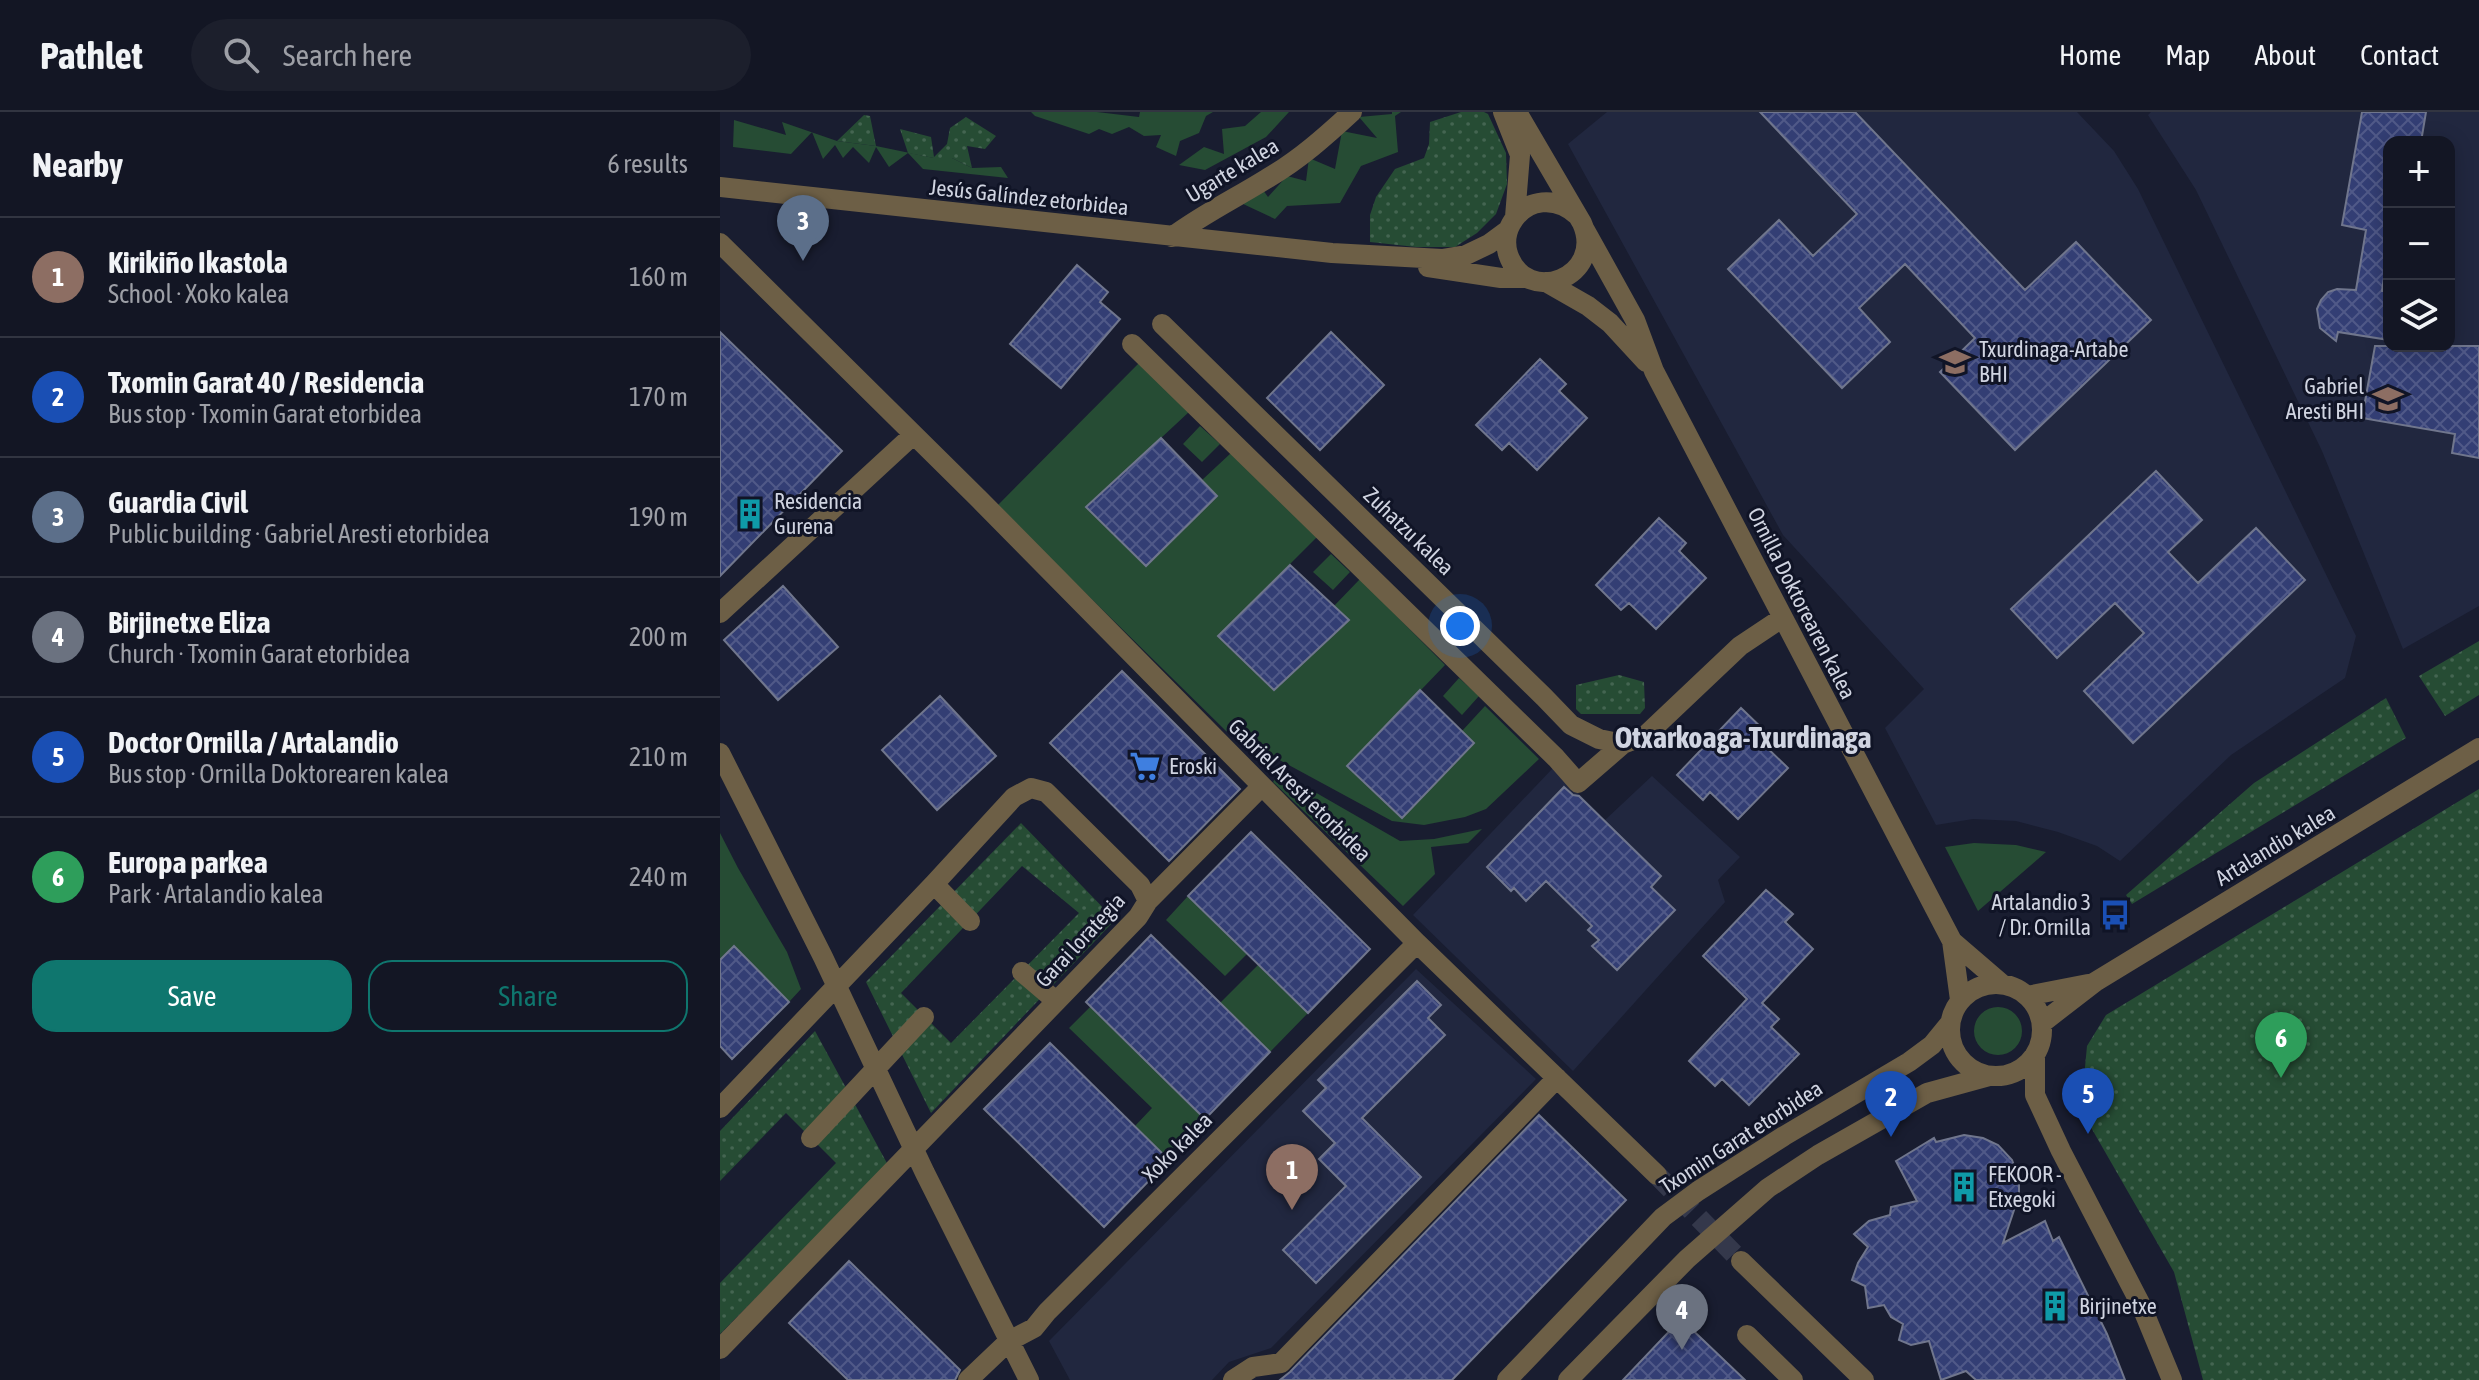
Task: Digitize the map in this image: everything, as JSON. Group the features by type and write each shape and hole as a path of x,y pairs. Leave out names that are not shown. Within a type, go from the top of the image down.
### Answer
{"street":[{"name":"Ugarte kalea","path":"1172,237 1201,215 1271,177 1313,147 1352,112"},
{"path":"1503,112 1520,155 1507,248 1509,257 1520,272 1536,280 1567,277 1582,262 1587,241 1582,223 1564,205 1546,201 1528,206 1512,224"},
{"name":"Ornilla Doktorearen kalea","path":"1517,112 1635,320 1654,371 1952,941 1960,1000"},
{"name":"Jesús Galíndez etorbidea","path":"720,187 1332,253 1442,259 1466,255 1489,244 1512,224"},
{"name":"Gabriel Aresti etorbidea","path":"720,243 979,499 1417,943 1657,1175"},
{"name":"Jesús Galíndez etorbidea","path":"1332,253 1501,278 1536,280"},
{"name":"Ornilla Doktorearen kalea","path":"1536,280 1588,306 1610,323 1654,371"},
{"name":"Zuhatzu kalea","path":"1162,324 1571,725 1599,739 1623,744"},
{"path":"1132,344 1578,783 1623,744 1646,735 1740,646 1782,618"},
{"path":"720,613 912,436"},
{"name":"Artalandio kalea","path":"2042,1023 2095,982 2479,748"},
{"path":"720,753 1029,1380"},
{"path":"1148,901 1262,786"},
{"name":"Garai lorategia","path":"720,1108 1014,797 1031,788 1046,792 1140,885 1148,901 1138,917 720,1349"},
{"path":"934,884 970,921"},
{"name":"Ornilla Doktorearen kalea","path":"1952,941 2002,984"},
{"name":"Xoko kalea","path":"968,1380 1009,1341 1034,1328 1417,943"},
{"path":"1022,972 1056,1001"},
{"name":"Artalandio kalea","path":"2027,996 2095,982"},
{"path":"2035,1095 1967,1067 1959,1058 1950,1036 1950,1023 1960,1000 1980,986 2002,984 2019,990 2039,1012 2042,1034 2035,1054 2035,1095 2141,1305 2172,1380"},
{"path":"811,1138 924,1017"},
{"name":"Txomin Garat etorbidea","path":"1507,1380 1663,1217 1771,1144 1909,1062 1932,1045 1950,1023"},
{"path":"1568,1380 1687,1259 1768,1188 1818,1155 1927,1093 2019,1072 2035,1054"},
{"path":"1233,1380 1253,1367 1281,1363 1557,1078"},
{"path":"1741,1261 1864,1380"},
{"path":"1747,1335 1793,1380"}],"shaded area":[{"name":"Txurdinaga-Artabe BHI","path":"1607,112 2077,112 2114,151 2138,189 2356,636 2345,678 2231,755 2120,861 2097,846 2016,821 1973,819 1936,825 1885,728 1924,689 1783,535 1568,144"},
{"name":"Gabriel Aresti BHI","path":"2151,112 2479,112 2479,606 2403,649 2322,451 2196,190 2148,115"},
{"path":"1553,768 1605,820 1652,776 1740,857 1718,880 1725,902 1573,1071 1413,915"},
{"path":"1416,969 1536,1079 1271,1348 1229,1362 1212,1380 1070,1380 1049,1341"}],"green space":[{"path":"1031,112 1097,112 1139,117 1140,112 1213,112 1206,116 1199,133 1180,141 1176,156 1156,147 1161,135 1144,136 1129,127 1112,134 1099,129 1089,134"},
{"path":"1261,112 1289,112 1266,137 1205,170 1179,165 1204,147 1224,154 1222,129 1245,126"},
{"path":"1401,112 1395,116 1398,152 1361,166 1340,203 1287,206 1275,219 1241,203 1263,190 1268,197 1287,176 1306,181 1309,158 1335,169 1342,131 1377,138 1359,117"},
{"path":"1461,112 1488,114 1506,153 1507,184 1496,214 1477,233 1455,247 1370,242 1370,215 1376,197 1395,169 1424,158 1429,144 1430,122"},
{"path":"864,115 870,116 876,146 837,141"},
{"path":"966,117 996,136 985,149 967,146 972,168 952,158 934,158 908,153 900,129 931,137 934,157 947,144 950,128"},
{"path":"734,120 786,135 782,122 812,132 791,154 733,147"},
{"path":"812,132 837,141 876,146 934,158 952,158 972,168 1001,167 1008,178 923,169 908,153 889,167 876,147 869,163 853,147 843,158 835,145 823,159"},
{"path":"1139,363 1190,411 1087,507 1146,565 1217,497 1202,480 1231,453 1317,537 1219,635 1348,620 1334,606 1360,579 1445,665 1348,766 1402,818 1474,743 1462,731 1485,706 1539,759 1486,809 1465,817 1424,825 1392,821 1226,731 997,506"},
{"path":"1200,426 1220,444 1202,462 1183,444"},
{"path":"1331,554 1350,572 1333,590 1313,572"},
{"path":"2479,641 2479,695 2445,716 2419,676"},
{"path":"1619,675 1644,682 1645,708 1640,714 1581,714 1576,709 1576,685"},
{"path":"1459,678 1479,696 1462,715 1443,696"},
{"path":"2386,698 2406,738 2132,904 2126,895 2254,783"},
{"path":"1280,772 1400,841 1434,839 1482,829 1468,843 1431,847 1435,874 1403,906 1273,782"},
{"path":"2479,789 2479,1380 2203,1380 2174,1272 2081,1110 2087,1046 2106,1015"},
{"path":"1021,823 1115,920 931,1113 866,982","holes":["1022,866 1079,913 951,1043 901,993"]},
{"path":"720,833 787,952 801,989 789,1002 734,946 720,960"},
{"path":"1974,843 2016,845 2046,852 1978,911 1945,847"},
{"path":"1188,896 1247,954 1225,976 1166,920"},
{"path":"1258,965 1308,1013 1270,1052 1220,1003"},
{"path":"1091,1006 1205,1119 1169,1160 1135,1126 1152,1108 1069,1028"},
{"path":"1998,1007 2015,1014 2022,1031 2015,1048 1998,1055 1981,1048 1974,1031 1981,1014"},
{"path":"815,1031 888,1165 720,1334 720,1283 836,1163 786,1113 720,1181 720,1131"}],"building":[{"path":"1760,112 1855,112 2025,290 2076,242 2151,320 2015,450 1940,372 1975,338 1905,264 1859,308 1890,342 1842,388 1728,269 1779,220 1813,256 1857,214"},
{"path":"2362,112 2426,112 2422,136 2383,136 2383,339 2338,332 2336,341 2320,328 2317,309 2328,292 2356,290 2366,230 2342,225"},
{"path":"1077,265 1108,292 1100,302 1120,319 1061,388 1010,344"},
{"name":"Residencia Gurena","path":"720,332 842,451 720,576"},
{"path":"1331,332 1384,385 1320,450 1267,398"},
{"path":"2375,346 2383,346 2383,352 2455,352 2455,346 2479,346 2479,458 2452,453 2455,434 2362,418"},
{"path":"1540,359 1566,384 1559,391 1587,418 1537,470 1509,443 1502,450 1476,425"},
{"path":"1161,438 1217,496 1146,566 1086,507"},
{"path":"2156,471 2202,520 2168,552 2198,583 2256,528 2305,580 2133,743 2084,691 2144,633 2115,603 2057,658 2011,609"},
{"path":"1659,518 1686,543 1679,551 1706,578 1656,629 1629,603 1621,610 1596,585"},
{"path":"1290,565 1349,620 1274,690 1218,636"},
{"path":"783,586 838,647 778,700 724,640"},
{"name":"Eroski","path":"1122,671 1240,789 1169,861 1050,743"},
{"path":"1420,690 1474,743 1402,818 1347,766"},
{"path":"940,696 996,756 937,810 882,750"},
{"path":"1741,708 1767,733 1760,741 1788,768 1738,819 1710,792 1703,800 1677,775"},
{"path":"1564,787 1579,796 1661,876 1651,887 1675,910 1617,970 1592,946 1599,940 1588,930 1592,926 1546,881 1526,901 1487,867"},
{"path":"1251,832 1370,949 1308,1013 1188,896"},
{"path":"1766,890 1793,914 1785,922 1813,949 1762,1003 1779,1019 1771,1027 1799,1054 1749,1105 1722,1079 1715,1086 1689,1061 1747,999 1703,956"},
{"path":"1151,935 1270,1052 1205,1119 1086,1002"},
{"path":"734,946 789,1002 732,1059 720,1046 720,960"},
{"path":"1417,981 1441,1005 1428,1018 1445,1035 1362,1118 1421,1177 1316,1283 1283,1250 1346,1186 1319,1159 1335,1143 1303,1111 1326,1088 1318,1080"},
{"path":"1050,1043 1169,1160 1104,1227 984,1109"},
{"path":"1539,1115 1626,1200 1452,1380 1280,1380 1290,1372"},
{"path":"1964,1135 1983,1138 1998,1145 2012,1160 2019,1179 2019,1195 2003,1243 2045,1221 2053,1241 2059,1237 2107,1334 2125,1380 1976,1380 1966,1371 1941,1380 1929,1341 1911,1345 1899,1340 1903,1324 1891,1317 1884,1305 1868,1308 1865,1286 1852,1280 1868,1247 1854,1234 1869,1221 1890,1215 1891,1207 1917,1201 1896,1161 1934,1138 1936,1142"},
{"path":"849,1261 960,1370 955,1380 848,1380 789,1323"},
{"path":"1681,1319 1745,1380 1623,1380"}],"tunnel":[{"path":"1657,1175 1741,1261"}],"place":[{"name":"Guardia Civil","path":"803,261"},
{"name":"Txurdinaga-Artabe BHI","path":"1955,362"},
{"name":"Gabriel Aresti BHI","path":"2388,399"},
{"name":"Residencia Gurena","path":"750,514"},
{"name":"Eroski","path":"1145,766"},
{"name":"Artalandio 3 / Dr. Ornilla","path":"2115,915"},
{"name":"Europa parkea","path":"2281,1078"},
{"name":"Doctor Ornilla / Artalandio","path":"2088,1134"},
{"name":"Txomin Garat 40 / Residencia","path":"1891,1137"},
{"name":"FEKOOR - Etxegoki","path":"1964,1187"},
{"name":"Kirikiño Ikastola","path":"1292,1210"},
{"name":"Birjinetxe","path":"2055,1306"},
{"name":"Birjinetxe Eliza","path":"1682,1350"}],"district":[{"name":"Otxarkoaga-Txurdinaga","path":"1743,738"}]}
